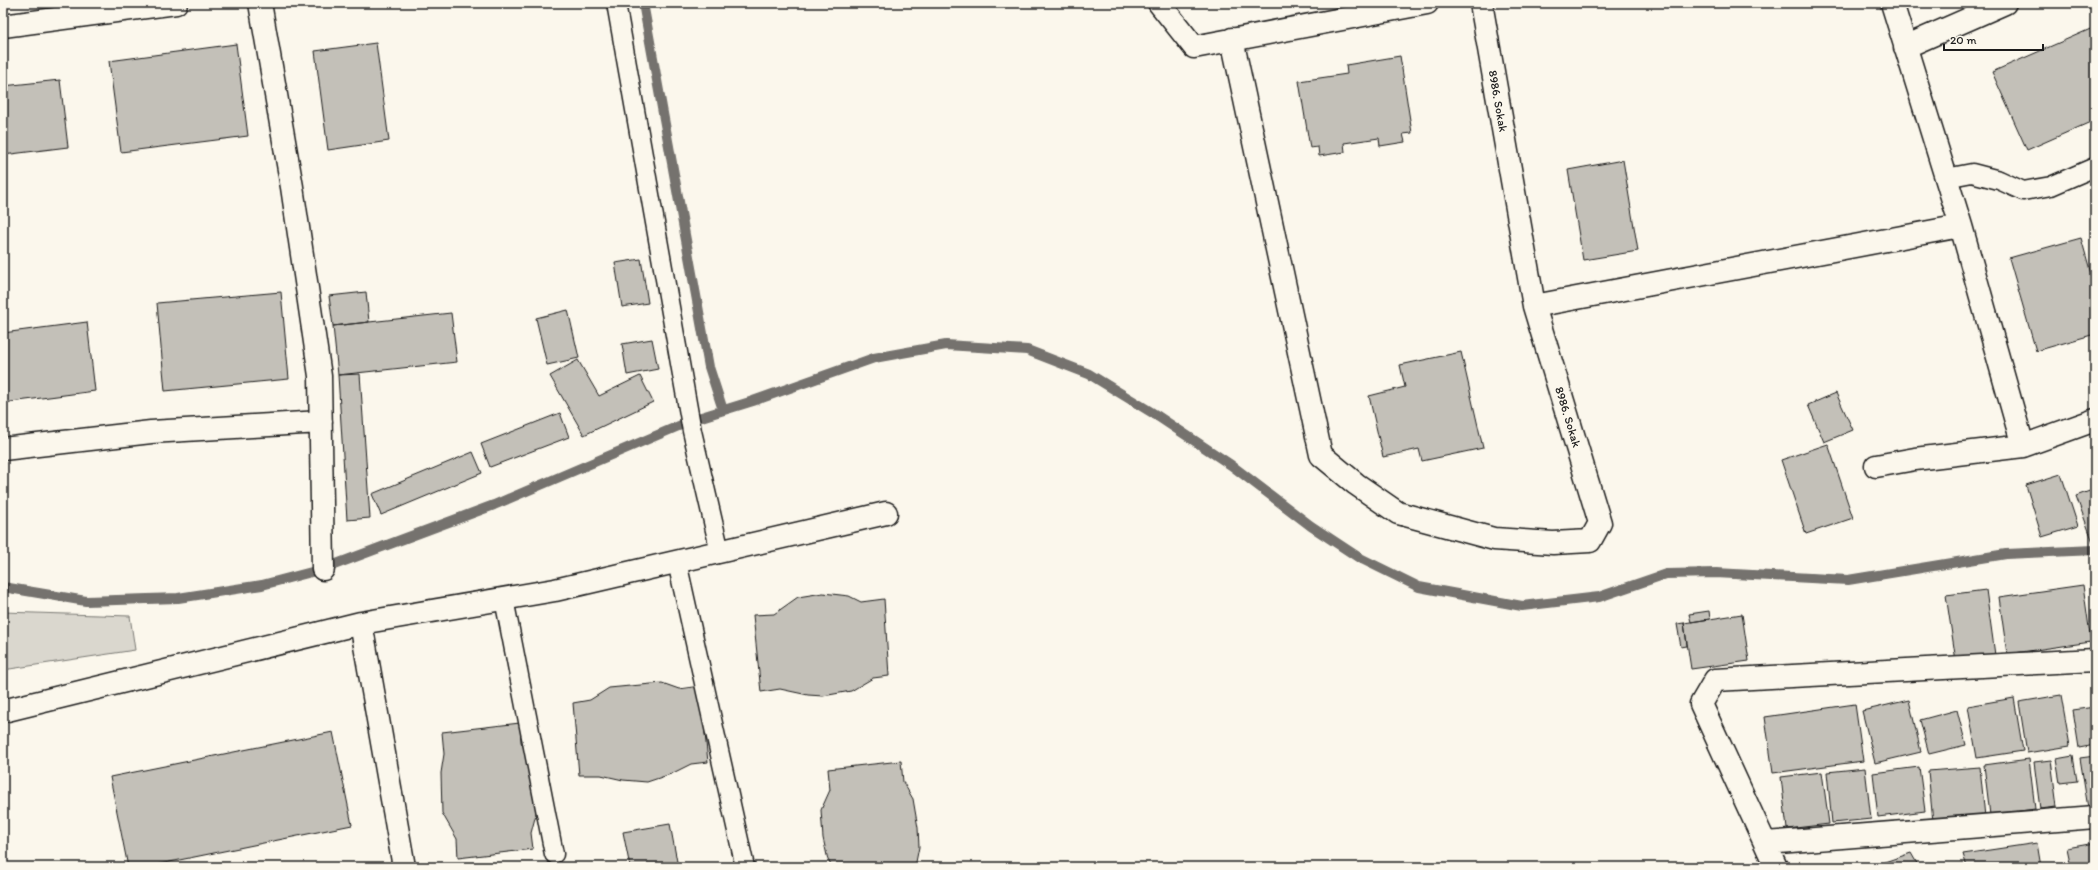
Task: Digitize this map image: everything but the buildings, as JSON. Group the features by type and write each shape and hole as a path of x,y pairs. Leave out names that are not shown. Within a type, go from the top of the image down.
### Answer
{"street":[{"path":"3,26 176,3"},
{"path":"260,3 292,188 320,376 323,569"},
{"path":"1159,3 1194,47 1427,3"},
{"name":"8986. Sokak","path":"1232,40 1321,455 1356,484 1398,513 1494,539 1553,543 1590,541 1600,523 1534,306 1482,3"},
{"path":"1892,3 1961,226 2023,446"},
{"path":"1905,47 2005,3"},
{"path":"1534,306 1961,226"},
{"path":"1876,466 1915,458 2023,446 2095,420"},
{"path":"3,449 151,432 321,422"},
{"path":"3,711 361,623 555,590 886,513"},
{"path":"361,623 404,867"},
{"path":"1776,867 1701,704 1715,680 2095,660"},
{"path":"1765,843 2095,817"}],"lane":[{"path":"616,3 688,411 720,552"},
{"path":"1946,178 1972,173 1999,180 2023,191 2051,186 2095,167"},
{"path":"677,562 745,867"},
{"path":"504,599 554,854"}],"shaded area":[{"path":"3,612 130,616 135,650 3,670"}],"waterway":[{"path":"643,3 709,367 723,410"},
{"path":"3,587 86,601 178,598 262,585 323,569 494,505 695,419 753,401 874,358 946,345 1027,350 1089,374 1156,415 1231,465 1311,526 1358,557 1419,587 1522,606 1599,597 1666,574 1716,573 1848,580 2006,554 2095,550"}]}
